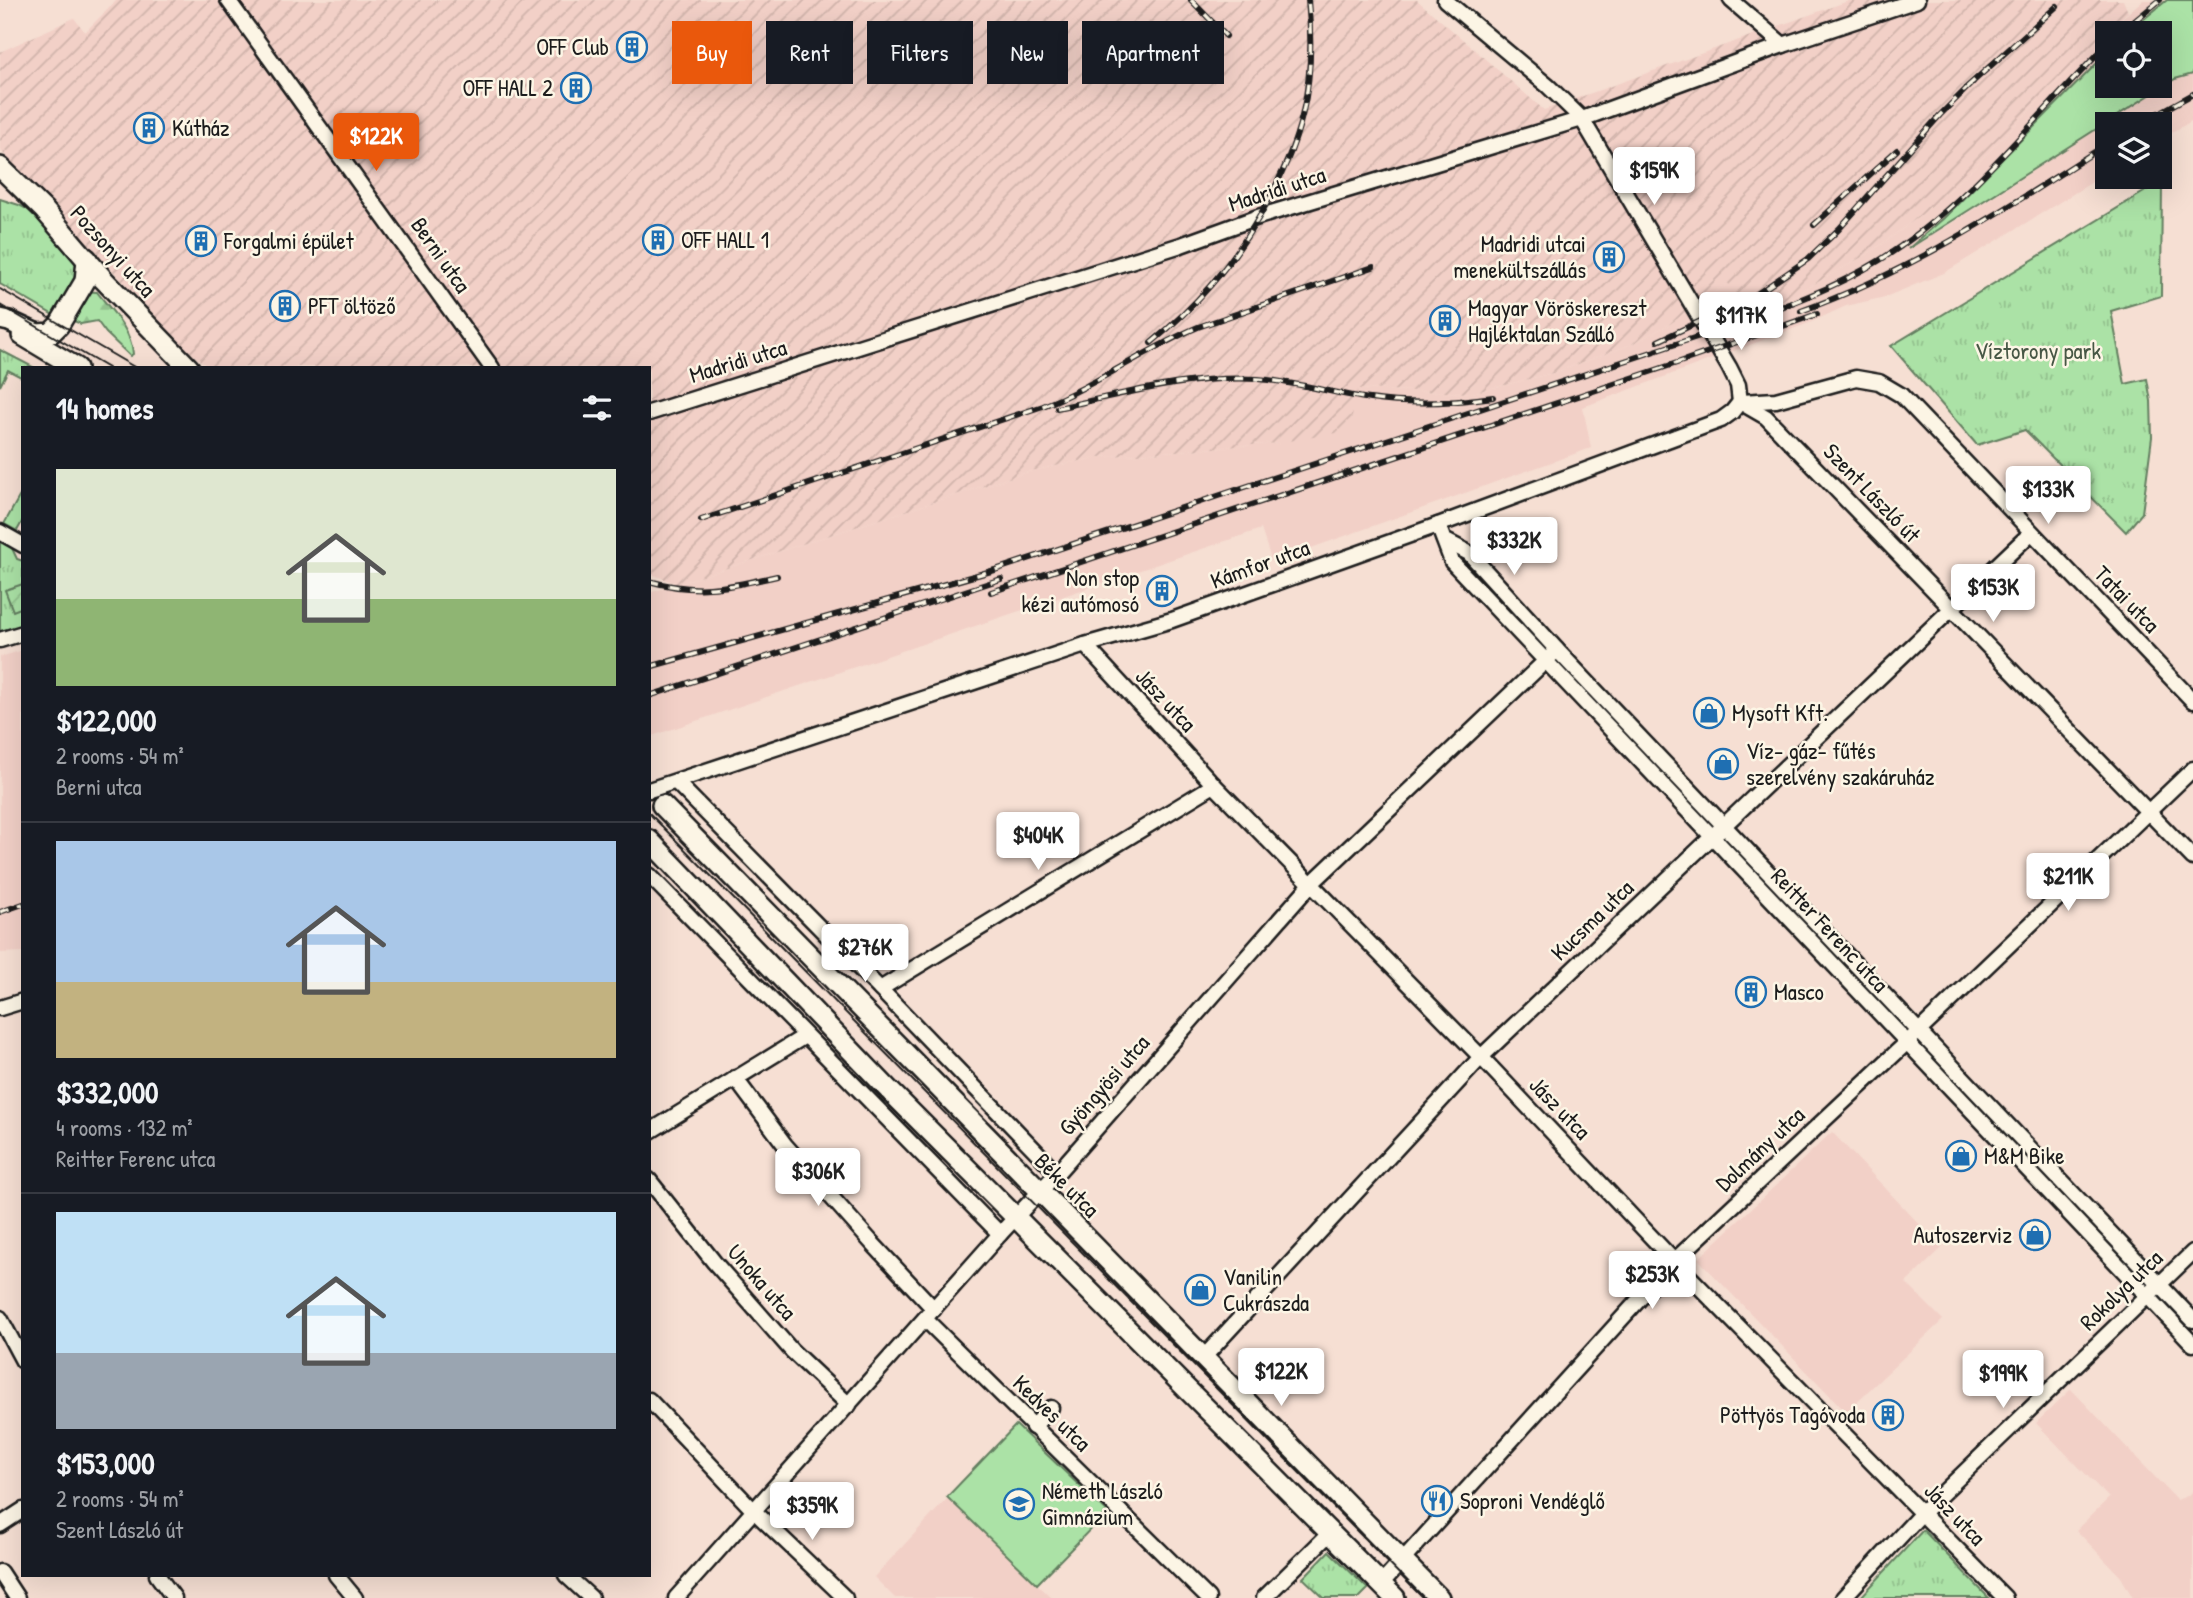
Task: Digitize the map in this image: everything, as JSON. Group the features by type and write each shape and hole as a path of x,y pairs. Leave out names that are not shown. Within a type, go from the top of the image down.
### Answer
{"main road":[{"name":"Pozsonyi utca","path":"0,167 44,210 104,280 187,366"},
{"path":"0,321 9,321 37,334 54,331 85,281 88,259"},
{"path":"0,321 74,366"},
{"name":"Béke utca","path":"656,798 1439,1598"},
{"path":"651,842 888,1089 1388,1591"}],"street":[{"name":"Berni utca","path":"228,0 491,366"},
{"path":"1445,0 1548,86 1582,119 1729,367 1738,385 1740,402"},
{"path":"1731,0 1783,46"},
{"name":"Madridi utca","path":"651,412 1181,246 1258,217 1582,119 1917,0"},
{"name":"Tatai utca","path":"1740,402 1776,400 1856,378 1879,382 1900,396 2193,701"},
{"name":"Kámfor utca","path":"656,798 676,782 1085,645 1172,620 1438,525 1721,420 1740,402"},
{"name":"Szent László út","path":"1740,402 1766,417 2193,858"},
{"name":"Reitter Ferenc utca","path":"1438,525 1452,562 2193,1344"},
{"path":"0,532 21,544"},
{"name":"Kucsma utca","path":"1203,1357 1480,1058 2031,533"},
{"name":"Reitter Ferenc utca","path":"1444,540 1469,553 1557,650 2193,1320"},
{"path":"0,640 21,634"},
{"name":"Jász utca","path":"1085,645 1214,785 1674,1261 2005,1598"},
{"name":"Gyöngyösi utca","path":"676,1598 1058,1172 1311,884 1557,650"},
{"name":"Dolmány utca","path":"1388,1591 1403,1561 1674,1261 2193,769"},
{"name":"Béke utca","path":"676,782 1058,1172"},
{"path":"880,989 1214,785"},
{"path":"651,877 1000,1234"},
{"path":"0,1009 21,1004"},
{"path":"651,1131 805,1036"},
{"name":"Kedves utca","path":"735,1078 785,1144 930,1314 1033,1427 1208,1598"},
{"name":"Unoka utca","path":"651,1183 714,1262 792,1351 849,1405"},
{"name":"Rokolya utca","path":"1843,1598 1922,1513 2193,1252"},
{"path":"0,1318 21,1357"},
{"path":"651,1402 754,1512 845,1598"},
{"path":"1033,1427 1051,1408"},
{"path":"0,1525 21,1511"},
{"path":"1264,1598 1331,1532"},
{"path":"0,1572 17,1598"},
{"path":"158,1577 174,1598"},
{"path":"338,1577 355,1598"},
{"path":"568,1577 591,1598"}],"shaded area":[{"path":"117,0 1417,0 1544,110 1851,0 2123,0 2128,12 2118,21 2095,21 2095,43 1968,173 1920,216 1871,252 1795,295 1745,314 1728,283 1670,324 1632,344 1557,372 1472,393 1358,389 1349,431 1278,443 1100,457 1031,471 677,584 651,574 651,366 207,366 185,348 0,150 0,52 74,18 85,32"},
{"path":"2143,0 2167,0 2142,21 2119,21"},
{"path":"2095,43 2095,65 1913,246 2095,131 2095,180 1944,273 1885,297 1846,306 1809,323 1583,407 1591,448 1272,562 1261,529 651,736 651,592 1031,471 1100,457 1278,443 1357,389 1472,393 1557,372 1632,344 1670,324 1729,282 1745,314 1795,295 1871,252 1920,216 1968,173"},
{"path":"2193,74 2193,120 2172,133 2172,112 2124,112 2146,98 2172,98 2172,81"},
{"path":"21,651 21,952 0,953 0,657"},
{"path":"1832,1132 1942,1248 1906,1283 1943,1320 1846,1412 1698,1259"},
{"path":"2071,1389 2177,1500 2193,1490 2193,1598 2133,1598 2121,1577 2076,1530 2109,1498 2036,1423"},
{"name":"Németh László Gimnázium","path":"1016,1425 1107,1512 1037,1584 1052,1598 895,1598 874,1577"}],"green space":[{"path":"2167,0 2193,0 2193,74 2172,81 2172,21 2142,21"},
{"path":"2095,65 2095,98 2145,98 2123,112 2095,112 2095,130 1908,249 1944,218"},
{"name":"Víztorony park","path":"2149,189 2162,189 2161,296 2111,311 2125,384 2147,379 2151,401 2152,437 2142,513 2126,532 2025,430 1977,445 1891,346"},
{"path":"0,199 35,213 77,258 79,275 57,317 0,284"},
{"path":"82,291 97,292 125,329 133,354 130,356 97,321 81,324 71,320"},
{"path":"0,350 31,366 21,366 21,377 8,370 0,386"},
{"path":"21,494 21,524 17,531 4,524"},
{"path":"0,538 10,544 17,559 21,560 21,632 0,638"},
{"path":"21,585 21,608 13,611 5,590"},
{"path":"1016,1425 1107,1512 1037,1584 947,1497"},
{"path":"1923,1530 1989,1598 1860,1598"},
{"path":"1329,1551 1368,1589 1359,1598 1324,1598 1303,1578"}],"tram line":[{"path":"0,289 133,366"},
{"path":"0,305 105,366"},
{"path":"651,815 1423,1598"}],"railway":[{"path":"1191,0 1226,36"},
{"path":"1151,343 1197,301 1223,270 1258,219 1285,166 1295,140 1307,88 1310,60 1308,0"},
{"path":"2135,21 2160,0"},
{"path":"1967,87 2057,6"},
{"path":"651,666 995,570 1709,333 1818,292 1880,260 1943,213 1999,159 2095,57"},
{"path":"1658,341 1754,296 1808,259 1839,229 1940,115 1973,82"},
{"path":"2161,112 2193,94"},
{"path":"1814,225 1897,150"},
{"path":"1801,311 1920,258 2095,152"},
{"path":"701,520 1043,406 1198,327 1373,267"},
{"path":"991,592 1817,314"},
{"path":"1057,408 1157,387 1232,379 1272,380 1370,399 1401,402 1447,402 1493,397"},
{"path":"651,581 683,588 713,588 777,576"},
{"path":"651,695 1001,579"},
{"path":"0,912 21,905"}],"place":[{"name":"OFF Club","path":"632,47"},
{"name":"OFF HALL 2","path":"576,88"},
{"name":"Kútház","path":"149,128"},
{"name":"OFF HALL 1","path":"658,240"},
{"name":"Forgalmi épület","path":"201,241"},
{"name":"Madridi utcai menekültszállás","path":"1609,257"},
{"name":"PFT öltöző","path":"285,306"},
{"name":"Magyar Vöröskereszt Hajléktalan Szálló","path":"1445,321"},
{"name":"Non stop kézi autómosó","path":"1162,591"},
{"name":"Mysoft Kft.","path":"1709,713"},
{"name":"Víz- gáz- fűtés szerelvény szakáruház","path":"1723,764"},
{"name":"Masco","path":"1751,992"},
{"name":"M&M Bike","path":"1961,1156"},
{"name":"Autoszerviz","path":"2035,1235"},
{"name":"Vanilin Cukrászda","path":"1200,1290"},
{"name":"Pöttyös Tagóvoda","path":"1888,1415"},
{"name":"Soproni Vendéglő","path":"1437,1501"},
{"name":"Németh László Gimnázium","path":"1019,1504"}]}
